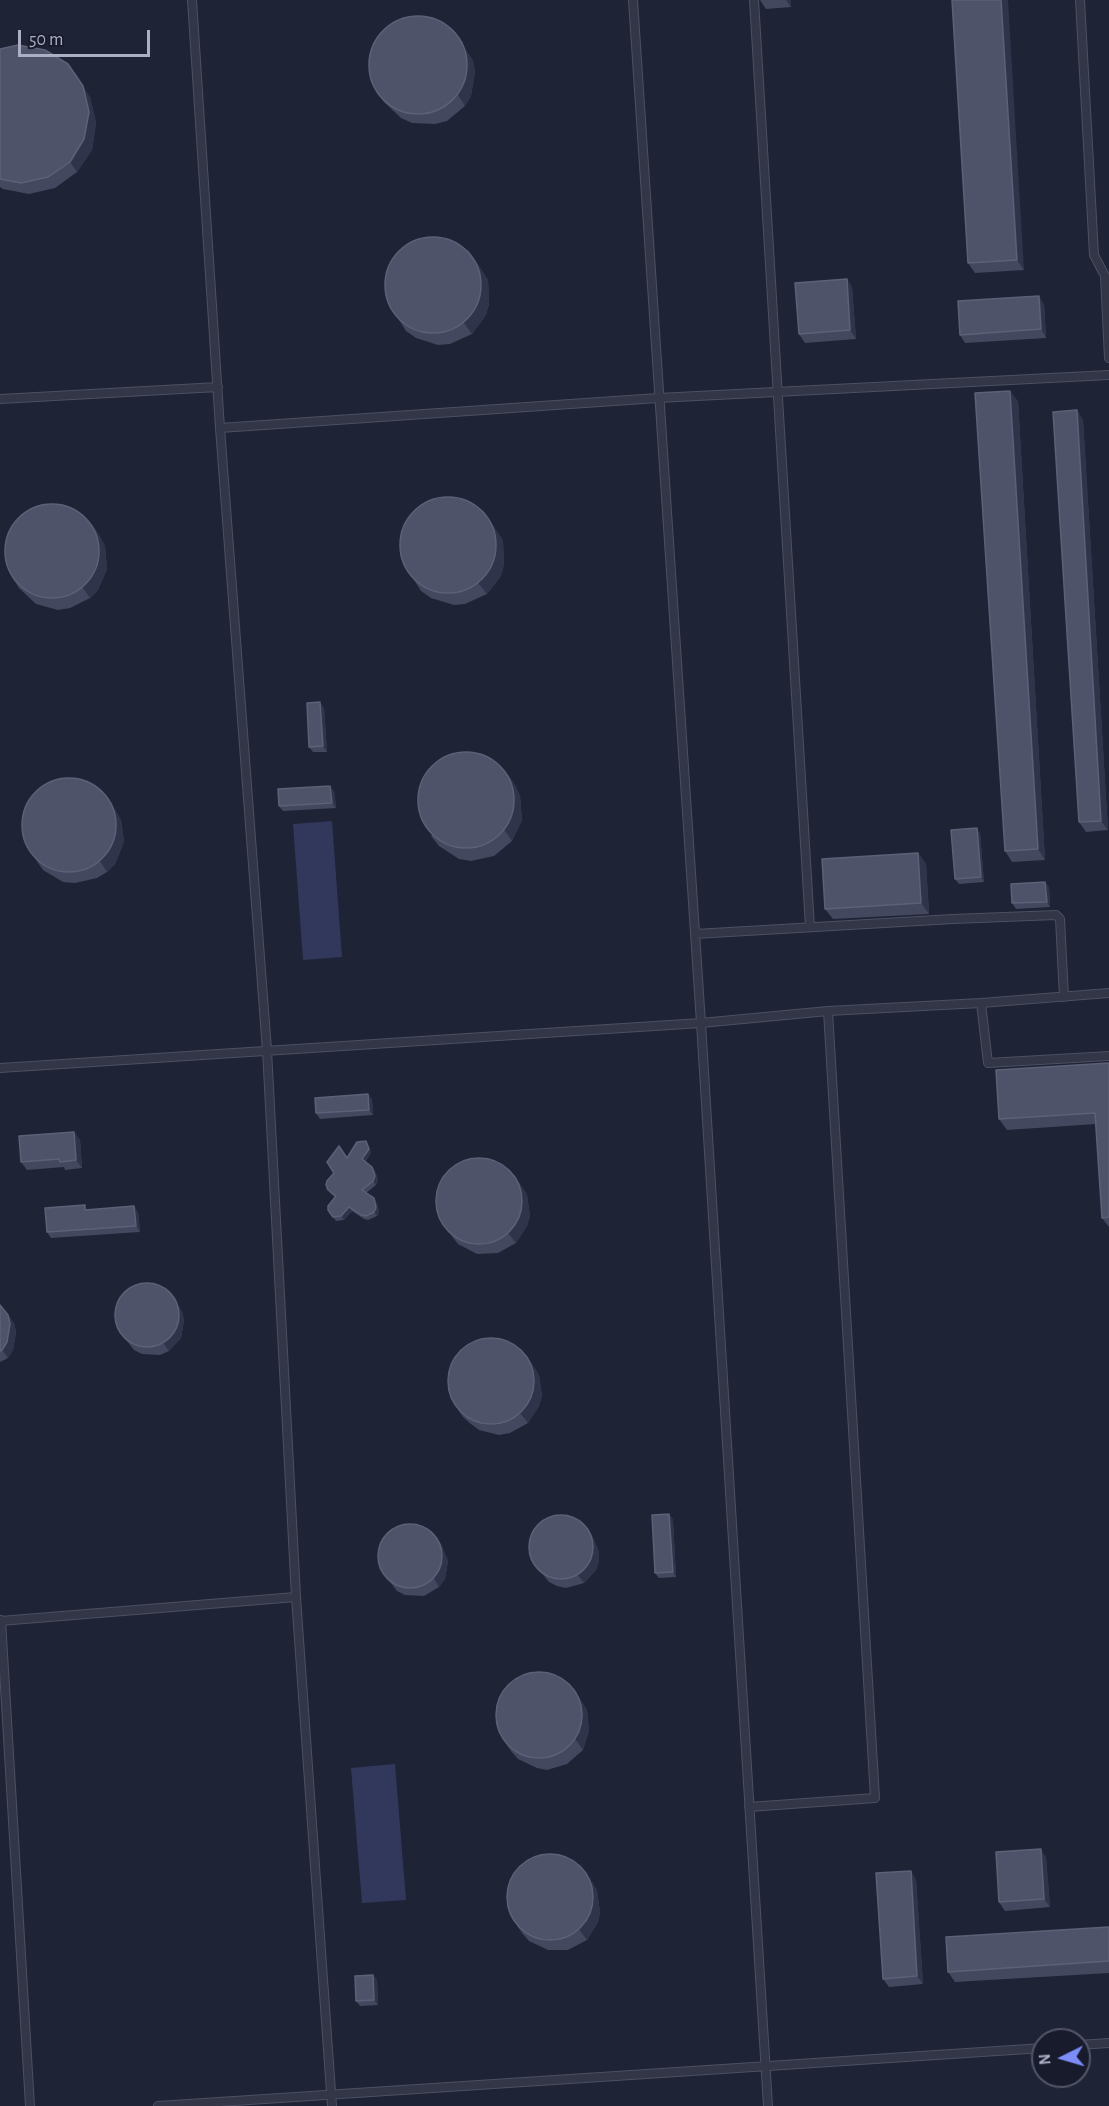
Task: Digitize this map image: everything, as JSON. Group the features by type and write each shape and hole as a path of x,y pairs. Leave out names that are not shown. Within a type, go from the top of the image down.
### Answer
{"lane":[{"path":"192,0 220,428 267,1050 296,1597 332,2106"},
{"path":"633,0 701,1023 768,2106"},
{"path":"754,0 810,927"},
{"path":"1080,0 1094,255 1105,276 1109,358"},
{"path":"220,428 658,398 1109,375"},
{"path":"0,399 218,387"},
{"path":"695,934 1056,915 1060,920 1064,997"},
{"path":"0,1068 701,1023 828,1011 981,1004 1109,993"},
{"path":"981,1004 988,1063 1109,1056"},
{"path":"749,1807 875,1798 828,1011"},
{"path":"30,2106 0,1620 296,1597"},
{"path":"1091,2044 1109,2043"},
{"path":"158,2106 1031,2049"}],"water":[{"path":"332,821 342,957 303,960 293,824"},
{"path":"395,1764 406,1900 362,1903 351,1768"}],"building":[{"path":"952,0 1001,0 1017,260 968,263"},
{"path":"418,16 437,20 452,31 463,46 467,65 463,84 452,99 437,110 418,114 399,110 384,99 373,84 369,65 373,46 384,31 399,20"},
{"path":"18,45 45,50 68,64 83,86 89,112 84,139 70,162 48,177 21,183 0,179 0,49"},
{"path":"424,237 442,237 460,245 473,258 481,276 478,304 460,325 442,333 424,333 406,325 393,312 385,294 385,276 393,258 406,245"},
{"path":"847,279 850,330 799,334 795,283"},
{"path":"1039,296 1041,329 960,335 958,301"},
{"path":"1010,391 1038,849 1005,851 975,393"},
{"path":"1077,410 1101,821 1079,822 1053,412"},
{"path":"439,497 457,497 475,505 488,518 496,536 493,564 475,585 457,593 439,593 421,585 408,572 400,554 400,536 408,518 421,505"},
{"path":"52,504 70,507 85,518 96,533 99,551 96,569 85,584 70,595 52,598 34,595 19,584 8,569 5,551 8,533 19,518 34,507"},
{"path":"320,702 323,746 309,747 307,703"},
{"path":"457,752 475,752 493,760 506,773 514,791 511,819 493,840 475,848 457,848 439,840 426,827 418,809 418,791 426,773 439,760"},
{"path":"69,778 87,781 102,792 113,807 116,825 113,843 102,858 87,869 69,872 51,869 36,858 25,843 22,825 25,807 36,792 51,781"},
{"path":"330,786 332,803 279,806 278,789"},
{"path":"977,828 981,877 955,879 951,830"},
{"path":"918,853 921,903 825,909 822,859"},
{"path":"1045,882 1047,902 1012,903 1011,884"},
{"path":"1109,1063 1109,1217 1102,1218 1095,1113 999,1119 996,1070"},
{"path":"368,1094 369,1110 316,1113 315,1098"},
{"path":"74,1132 76,1160 21,1162 19,1136"},
{"path":"366,1141 369,1149 362,1159 372,1167 375,1176 373,1181 362,1190 374,1198 376,1208 374,1212 366,1216 349,1207 341,1216 333,1217 328,1206 336,1196 328,1190 326,1185 334,1173 327,1162 339,1146 347,1158 357,1142"},
{"path":"479,1158 503,1165 515,1177 522,1201 515,1225 503,1237 479,1244 455,1237 443,1225 436,1201 443,1177 455,1165"},
{"path":"85,1205 85,1210 134,1206 136,1226 47,1232 45,1208"},
{"path":"147,1283 165,1289 173,1297 179,1315 173,1333 165,1341 147,1347 129,1341 121,1333 115,1315 121,1297 129,1289"},
{"path":"0,1305 8,1315 10,1324 7,1342 0,1351"},
{"path":"491,1338 507,1342 521,1351 530,1365 534,1381 530,1397 521,1411 507,1420 491,1424 475,1420 461,1411 452,1397 448,1381 452,1365 461,1351 475,1342"},
{"path":"669,1514 673,1572 655,1573 652,1515"},
{"path":"561,1515 579,1521 587,1529 593,1547 587,1565 579,1573 561,1579 543,1573 535,1565 529,1547 535,1529 543,1521"},
{"path":"410,1524 428,1530 436,1538 442,1556 436,1574 428,1582 410,1588 392,1582 384,1574 378,1556 384,1538 392,1530"},
{"path":"539,1672 555,1676 569,1685 578,1699 582,1715 578,1731 569,1745 555,1754 539,1758 523,1754 509,1745 500,1731 496,1715 500,1699 509,1685 523,1676"},
{"path":"1041,1849 1044,1899 999,1902 996,1852"},
{"path":"550,1854 566,1858 580,1867 589,1881 593,1897 589,1913 580,1927 566,1936 550,1940 534,1936 520,1927 511,1913 507,1897 511,1881 520,1867 534,1858"},
{"path":"911,1871 917,1976 883,1979 876,1873"},
{"path":"1109,1927 1109,1961 948,1972 946,1937"},
{"path":"373,1975 374,2000 356,2001 355,1976"}]}
